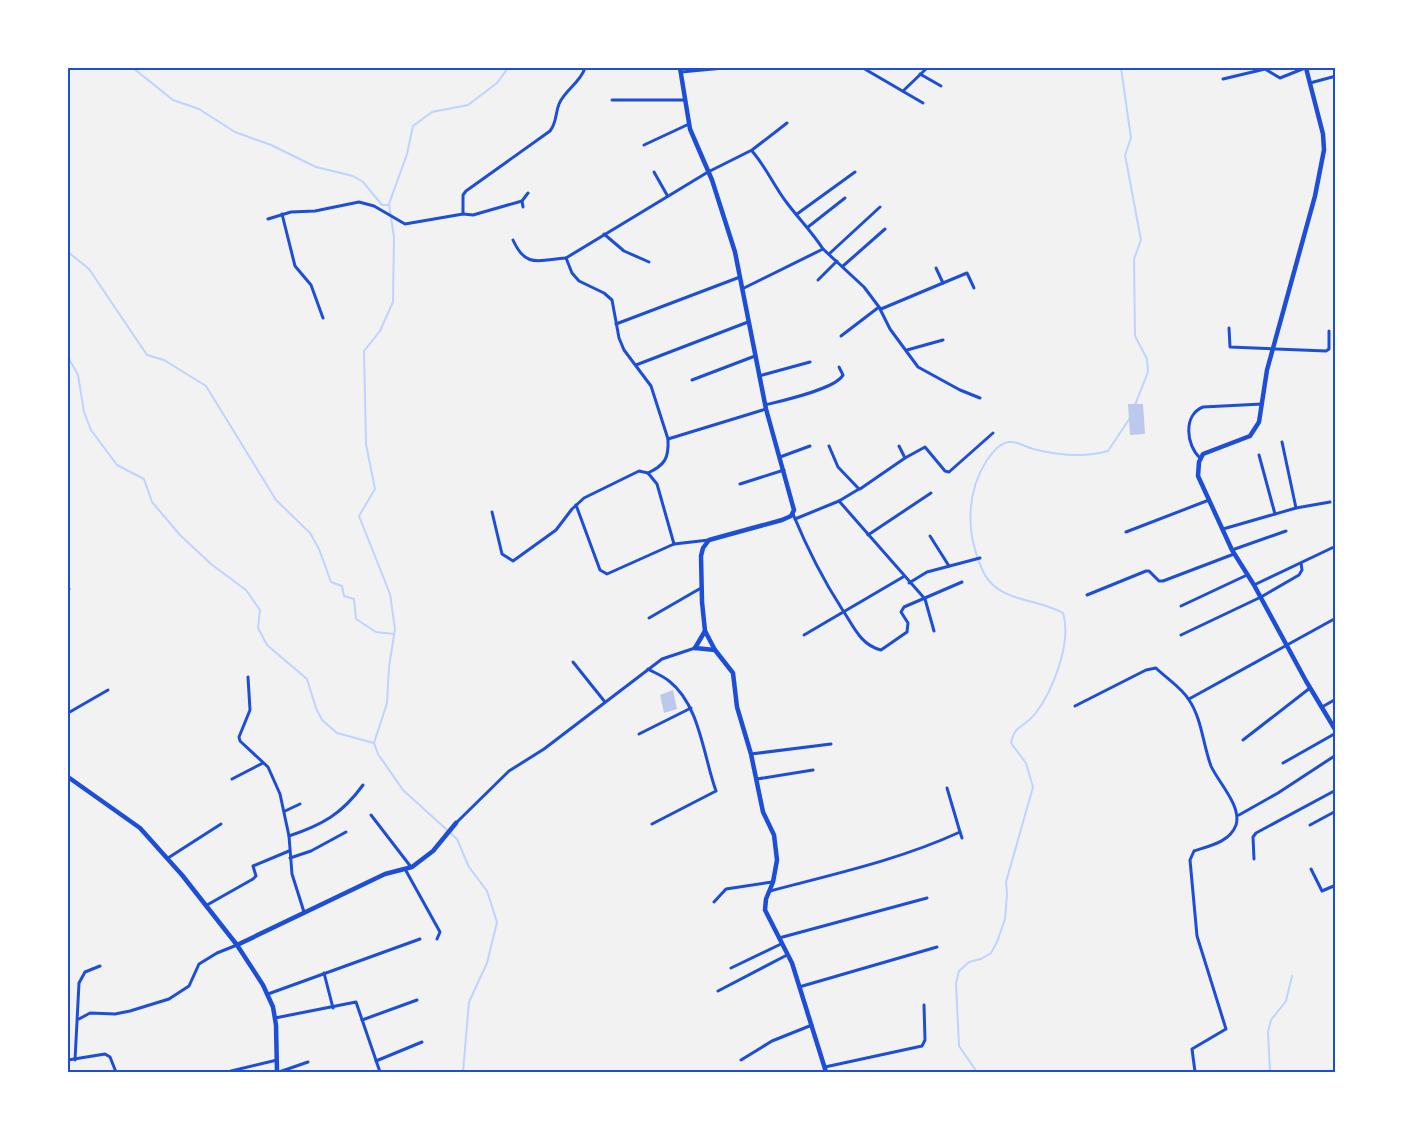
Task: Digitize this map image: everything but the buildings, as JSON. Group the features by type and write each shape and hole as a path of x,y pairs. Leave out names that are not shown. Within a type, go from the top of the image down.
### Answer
{"street":[{"path":"463,214 463,195 466,191 550,131 557,119 560,102 579,80 585,68"},
{"path":"724,68 681,70 689,124 728,228 740,277 759,376 794,508 793,514 811,558 856,633 874,648 881,650 906,632 908,622 901,612 904,607 962,582"},
{"path":"863,68 923,103"},
{"path":"903,91 927,68"},
{"path":"1200,458 1208,451 1250,436 1260,422 1272,348 1315,196 1324,150 1323,134 1306,68 1283,78 1278,78 1265,69 1223,79"},
{"path":"920,74 942,86"},
{"path":"1309,83 1336,76"},
{"path":"612,100 685,100"},
{"path":"513,240 521,256 531,261 566,258 667,195 752,150 787,123"},
{"path":"644,145 689,124"},
{"path":"752,150 765,165 786,202 808,227 823,249 864,287 880,308 890,329 923,370 980,398"},
{"path":"654,172 667,195"},
{"path":"797,214 855,172"},
{"path":"268,219 282,214 360,202 370,204 404,224 463,214 472,215 522,201 528,193"},
{"path":"808,227 845,198"},
{"path":"522,201 523,206"},
{"path":"828,254 880,207"},
{"path":"282,214 295,266 311,285 323,318"},
{"path":"843,266 885,229"},
{"path":"604,234 624,251 649,262"},
{"path":"742,289 823,249"},
{"path":"566,258 572,273 579,281 609,296 619,338 624,350 651,386 668,439 669,453 661,467 648,473"},
{"path":"818,280 837,261"},
{"path":"936,268 943,283"},
{"path":"841,336 880,308 967,273 974,288"},
{"path":"616,324 740,277"},
{"path":"636,365 748,322"},
{"path":"1228,328 1230,347 1326,350 1329,349 1329,331"},
{"path":"907,350 942,340"},
{"path":"692,380 755,356"},
{"path":"759,376 810,362"},
{"path":"668,439 813,391 842,378 839,367"},
{"path":"1262,404 1209,406 1195,410 1189,421 1191,445 1200,458 1198,476 1209,500 1234,552 1336,732 1283,763"},
{"path":"795,519 839,501 925,447 945,471 949,472 993,433"},
{"path":"1282,442 1296,508"},
{"path":"780,456 810,446"},
{"path":"829,446 838,467 860,489"},
{"path":"899,446 905,458"},
{"path":"1259,455 1275,514"},
{"path":"740,484 784,470"},
{"path":"492,512 502,554 513,561 556,530 584,498 639,471 648,473 658,484 674,544"},
{"path":"868,535 930,493"},
{"path":"1126,532 1209,500"},
{"path":"839,501 903,577 925,599 934,631"},
{"path":"1223,529 1296,508 1330,502"},
{"path":"576,505 600,570 607,574 674,544 709,540 770,524 793,514"},
{"path":"1087,595 1149,570 1159,581 1163,581 1286,531"},
{"path":"930,536 949,566"},
{"path":"709,540 702,552 701,588 704,631 715,650 733,673 737,707 757,778 763,812 774,835 776,849 773,882 766,899 765,910 787,955 812,1024 826,1072"},
{"path":"1254,585 1336,546"},
{"path":"909,582 928,572 980,558"},
{"path":"1181,635 1261,597 1299,575 1302,570 1301,563"},
{"path":"1182,606 1248,574"},
{"path":"804,635 903,577"},
{"path":"649,618 701,588"},
{"path":"1189,699 1213,684 1287,647 1336,618"},
{"path":"695,648 704,631"},
{"path":"78,1019 90,1012 115,1014 169,999 189,986 199,964 216,953 237,945 385,874 412,868 433,852 456,824 509,771 544,749 648,669 672,654 695,648 715,650"},
{"path":"573,662 605,703"},
{"path":"1075,706 1152,668 1189,699 1196,714 1211,766 1233,806 1236,825 1228,837 1194,851 1190,856 1197,936 1226,1029 1192,1049 1195,1072"},
{"path":"648,669 668,680 686,698 696,721 704,755 716,791 652,824"},
{"path":"248,677 250,710 239,737 240,741 268,767 280,794 289,836 292,874 304,912"},
{"path":"1243,740 1310,688"},
{"path":"68,714 108,690"},
{"path":"1321,708 1336,699"},
{"path":"640,734 690,708"},
{"path":"751,754 830,744"},
{"path":"1239,815 1278,793 1336,754"},
{"path":"232,779 263,763"},
{"path":"757,778 814,770"},
{"path":"68,777 140,828 207,905 237,945 268,994 275,1018 278,1072 308,1062"},
{"path":"289,836 315,827 338,812 348,805 363,785"},
{"path":"947,788 962,838"},
{"path":"1254,859 1253,838 1256,833 1336,790"},
{"path":"285,812 300,804"},
{"path":"1310,825 1336,812"},
{"path":"371,815 412,868"},
{"path":"168,858 221,824"},
{"path":"290,858 312,851 346,832"},
{"path":"770,891 898,857 935,844 960,832"},
{"path":"207,905 253,879 256,876 253,866 289,851"},
{"path":"405,869 440,932 437,939"},
{"path":"1311,869 1322,891 1336,885"},
{"path":"714,902 726,889 773,882"},
{"path":"779,938 927,898"},
{"path":"268,994 420,939"},
{"path":"731,968 781,944"},
{"path":"799,987 937,947"},
{"path":"718,991 787,955"},
{"path":"75,1060 79,983 81,976 100,966"},
{"path":"324,974 333,1008"},
{"path":"362,1020 416,1000"},
{"path":"275,1018 356,1002 380,1072"},
{"path":"825,1066 922,1046 925,1040 924,1004"},
{"path":"741,1060 772,1041 812,1024"},
{"path":"376,1060 422,1042"},
{"path":"68,1060 105,1054 110,1058 116,1072"},
{"path":"227,1072 277,1060"}],"waterway":[{"path":"133,68 173,100 199,109 235,132 271,145 316,167 353,176 363,182 382,205 388,205"},
{"path":"463,1072 469,1002 487,963 497,922 487,891 469,867 457,839 403,790 378,754 374,743 387,703 389,667 395,629 390,594 359,516 375,489 366,444 364,351 380,331 393,302 394,237 389,204 407,154 413,126 432,112 468,105 497,83 508,68"},
{"path":"1121,68 1131,138 1125,155 1141,240 1134,259 1135,336 1147,359 1148,372 1135,405"},
{"path":"68,252 89,269 147,355 164,360 206,386 276,500 310,533 319,549 331,582 342,586 344,596 354,599 356,619 376,632 394,634"},
{"path":"68,357 78,375 84,412 91,430 117,465 144,479 152,502 180,535 211,564 246,590 260,610 258,628 267,645 307,679 316,708 322,720 337,733 374,743"},
{"path":"977,1072 959,1046 956,983 959,971 969,962 981,959 991,953 1005,919 1006,882 1033,787 1026,763 1011,743 1017,729 1031,718 1042,704 1054,680 1063,652 1065,625 1063,613 1009,595 993,585 984,574 972,536 971,510 975,484 987,460 997,448 1007,442 1014,442 1051,453 1080,455 1099,453 1108,451 1130,418"},
{"path":"1270,1072 1268,1032 1271,1020 1286,1001 1292,976"}]}
